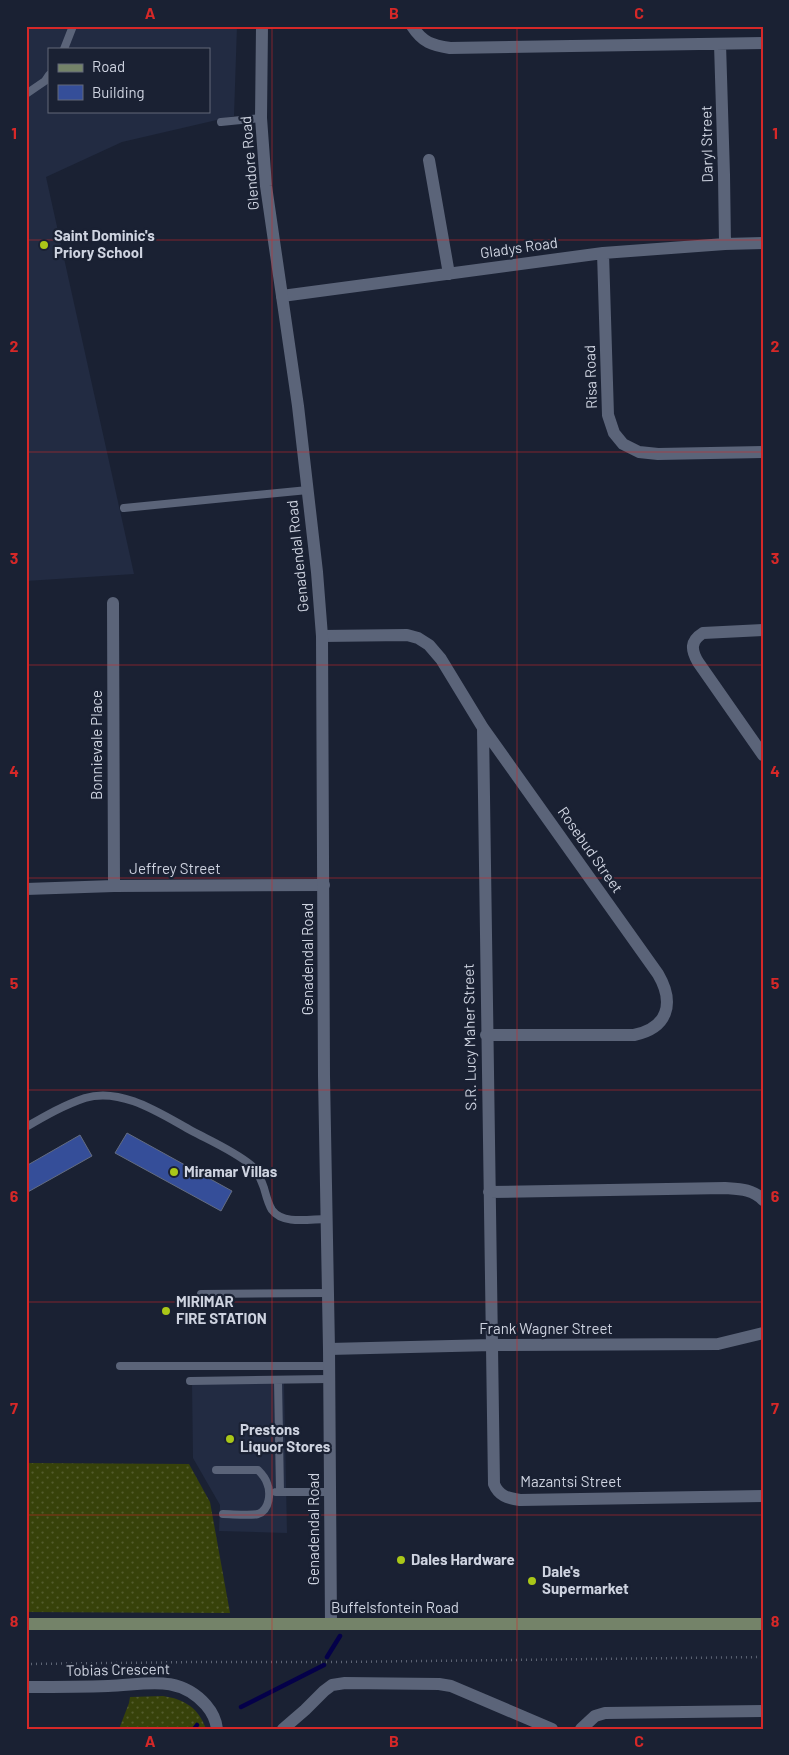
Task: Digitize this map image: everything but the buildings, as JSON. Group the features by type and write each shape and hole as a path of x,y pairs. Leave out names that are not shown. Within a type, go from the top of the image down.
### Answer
{"main road":[{"name":"Buffelsfontein Road","path":"26,1624 763,1624"}],"street":[{"name":"Glendore Road","path":"262,26 261,118 266,186 282,296"},
{"path":"412,26 419,36 431,45 450,48 763,43"},
{"name":"Daryl Street","path":"720,44 724,244"},
{"path":"429,160 449,274"},
{"name":"Gladys Road","path":"282,296 603,253 763,243"},
{"name":"Risa Road","path":"603,253 608,415 614,433 623,444 639,452 658,454 763,452"},
{"name":"Genadendal Road","path":"282,296 308,490 322,636 331,1624"},
{"name":"Bonnievale Place","path":"113,603 114,886"},
{"path":"763,630 702,633 696,637 692,644 692,652 698,662 763,755"},
{"name":"Rosebud Street","path":"322,636 407,635 418,638 429,645 441,659 483,728 666,987 667,1007 663,1018 655,1028 645,1033 634,1035 486,1035"},
{"name":"S.R. Lucy Maher Street","path":"483,728 492,1345"},
{"name":"Jeffrey Street","path":"26,889 114,886 324,885"},
{"path":"489,1192 725,1188 750,1191 763,1200"},
{"name":"Frank Wagner Street","path":"329,1349 492,1345 718,1344 763,1333"},
{"name":"Mazantsi Street","path":"492,1345 494,1484 497,1491 502,1495 520,1500 763,1496"},
{"name":"Tobias Crescent","path":"26,1687 168,1683 184,1688 199,1697 211,1710 217,1729"},
{"path":"283,1729 324,1690 332,1685 345,1683 439,1684 451,1686 552,1729"},
{"path":"581,1729 595,1716 605,1713 763,1711"}],"lane":[{"path":"64,48 73,26"},
{"path":"26,94 45,81 48,76"},
{"path":"221,122 261,118"},
{"path":"124,508 308,490"},
{"path":"26,1127 55,1111 86,1098 103,1096 138,1103 154,1110 252,1166 261,1179 270,1208 276,1214 294,1220 326,1219"},
{"path":"201,1294 328,1293"},
{"path":"120,1366 329,1366"},
{"path":"190,1382 329,1379"},
{"path":"278,1380 280,1492"},
{"path":"216,1470 258,1470 268,1484 267,1504 263,1511 258,1514 223,1514"},
{"path":"269,1492 330,1492"}],"path":[{"path":"26,1664 763,1657"}],"shaded area":[{"name":"Saint Dominic's Priory School","path":"26,26 237,26 234,116 122,142 46,177 134,574 26,581"},
{"path":"192,1383 284,1383 287,1533 219,1531 220,1505 193,1458"}],"green space":[{"path":"26,1463 189,1464 210,1502 230,1613 26,1612"},
{"path":"163,1696 178,1699 190,1706 199,1715 206,1729 119,1729 130,1697"}],"waterway":[{"path":"327,1657 340,1636"},
{"path":"241,1707 324,1665"},
{"path":"194,1729 197,1725"}],"place":[{"name":"Saint Dominic's Priory School","path":"44,245"},
{"name":"Miramar Villas","path":"174,1172"},
{"name":"MIRIMAR FIRE STATION","path":"166,1311"},
{"name":"Prestons Liquor Stores","path":"230,1439"},
{"name":"Dales Hardware","path":"401,1560"},
{"name":"Dale's Supermarket","path":"532,1581"}]}
